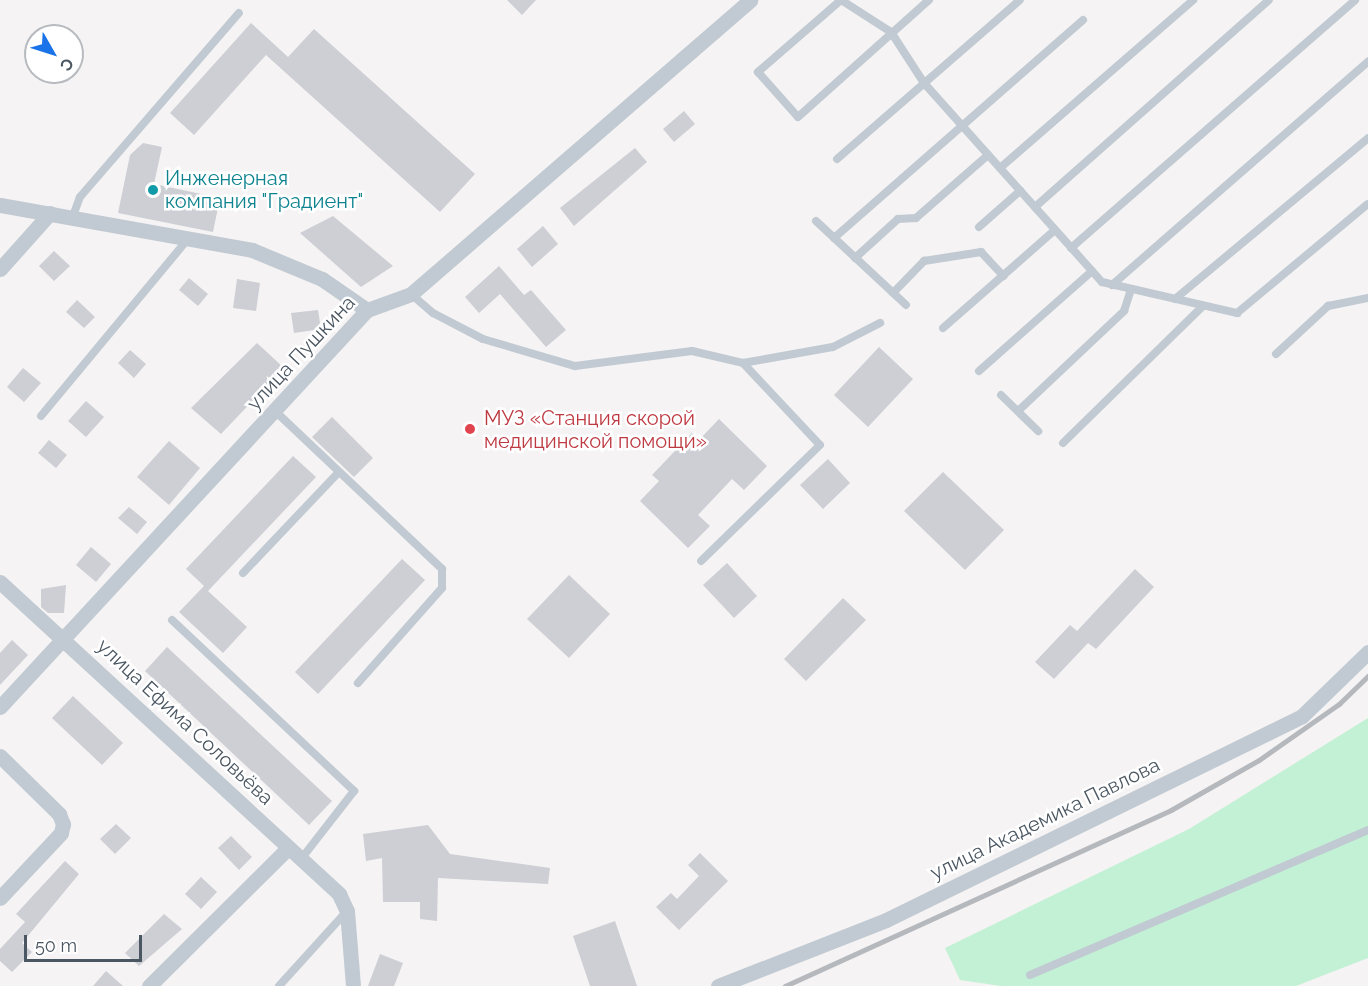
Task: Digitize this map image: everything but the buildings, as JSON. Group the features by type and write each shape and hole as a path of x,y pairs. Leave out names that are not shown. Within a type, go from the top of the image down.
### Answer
{"street":[{"name":"улица Пушкина","path":"0,707 367,310 411,294 751,0"},
{"path":"0,206 73,216 289,262 367,310"},
{"path":"0,269 50,213"},
{"name":"улица Ефима Соловьёва","path":"0,582 64,637 339,894 347,911"},
{"name":"улица Академика Павлова","path":"718,986 886,920 1302,716 1368,652"},
{"path":"0,756 63,824 61,833 0,898"},
{"path":"149,986 288,848"},
{"path":"347,911 350,984"}],"lane":[{"path":"929,0 891,32 798,117 758,72 841,0 891,32 924,83 1092,271 1112,285 1203,306 1237,313 1368,204"},
{"path":"837,159 1020,0"},
{"path":"1000,168 1193,0"},
{"path":"1035,207 1269,0"},
{"path":"1071,248 1355,0"},
{"path":"73,216 80,197 239,13"},
{"path":"834,238 1083,20"},
{"path":"1112,285 1368,62"},
{"path":"1175,299 1368,138"},
{"path":"855,258 898,219 916,218 988,155"},
{"path":"979,226 1020,191"},
{"path":"816,221 906,305"},
{"path":"943,328 1055,230"},
{"path":"41,416 187,240"},
{"path":"893,293 924,261 981,252 1003,276"},
{"path":"979,372 1092,271"},
{"path":"1018,411 1124,311 1131,289"},
{"path":"411,294 433,313 483,339 575,366 692,351 743,363 833,347 880,323"},
{"path":"1276,354 1328,306 1368,298"},
{"path":"1063,443 1203,306"},
{"path":"701,561 820,445 743,363"},
{"path":"1001,395 1038,431"},
{"path":"275,411 442,569 443,579 358,683"},
{"path":"243,573 339,472"},
{"path":"172,620 354,791 301,859"},
{"path":"1030,975 1368,830"},
{"path":"279,986 347,911"}],"green space":[{"path":"1368,718 1368,958 1296,986 1001,986 960,980 945,948 1189,829"}],"railway":[{"path":"785,986 1171,810 1259,760 1339,704 1368,676"}],"place":[{"name":"Инженерная компания \"Градиент\"","path":"153,190"},
{"name":"МУЗ «Станция скорой медицинской помощи»","path":"470,429"}]}
